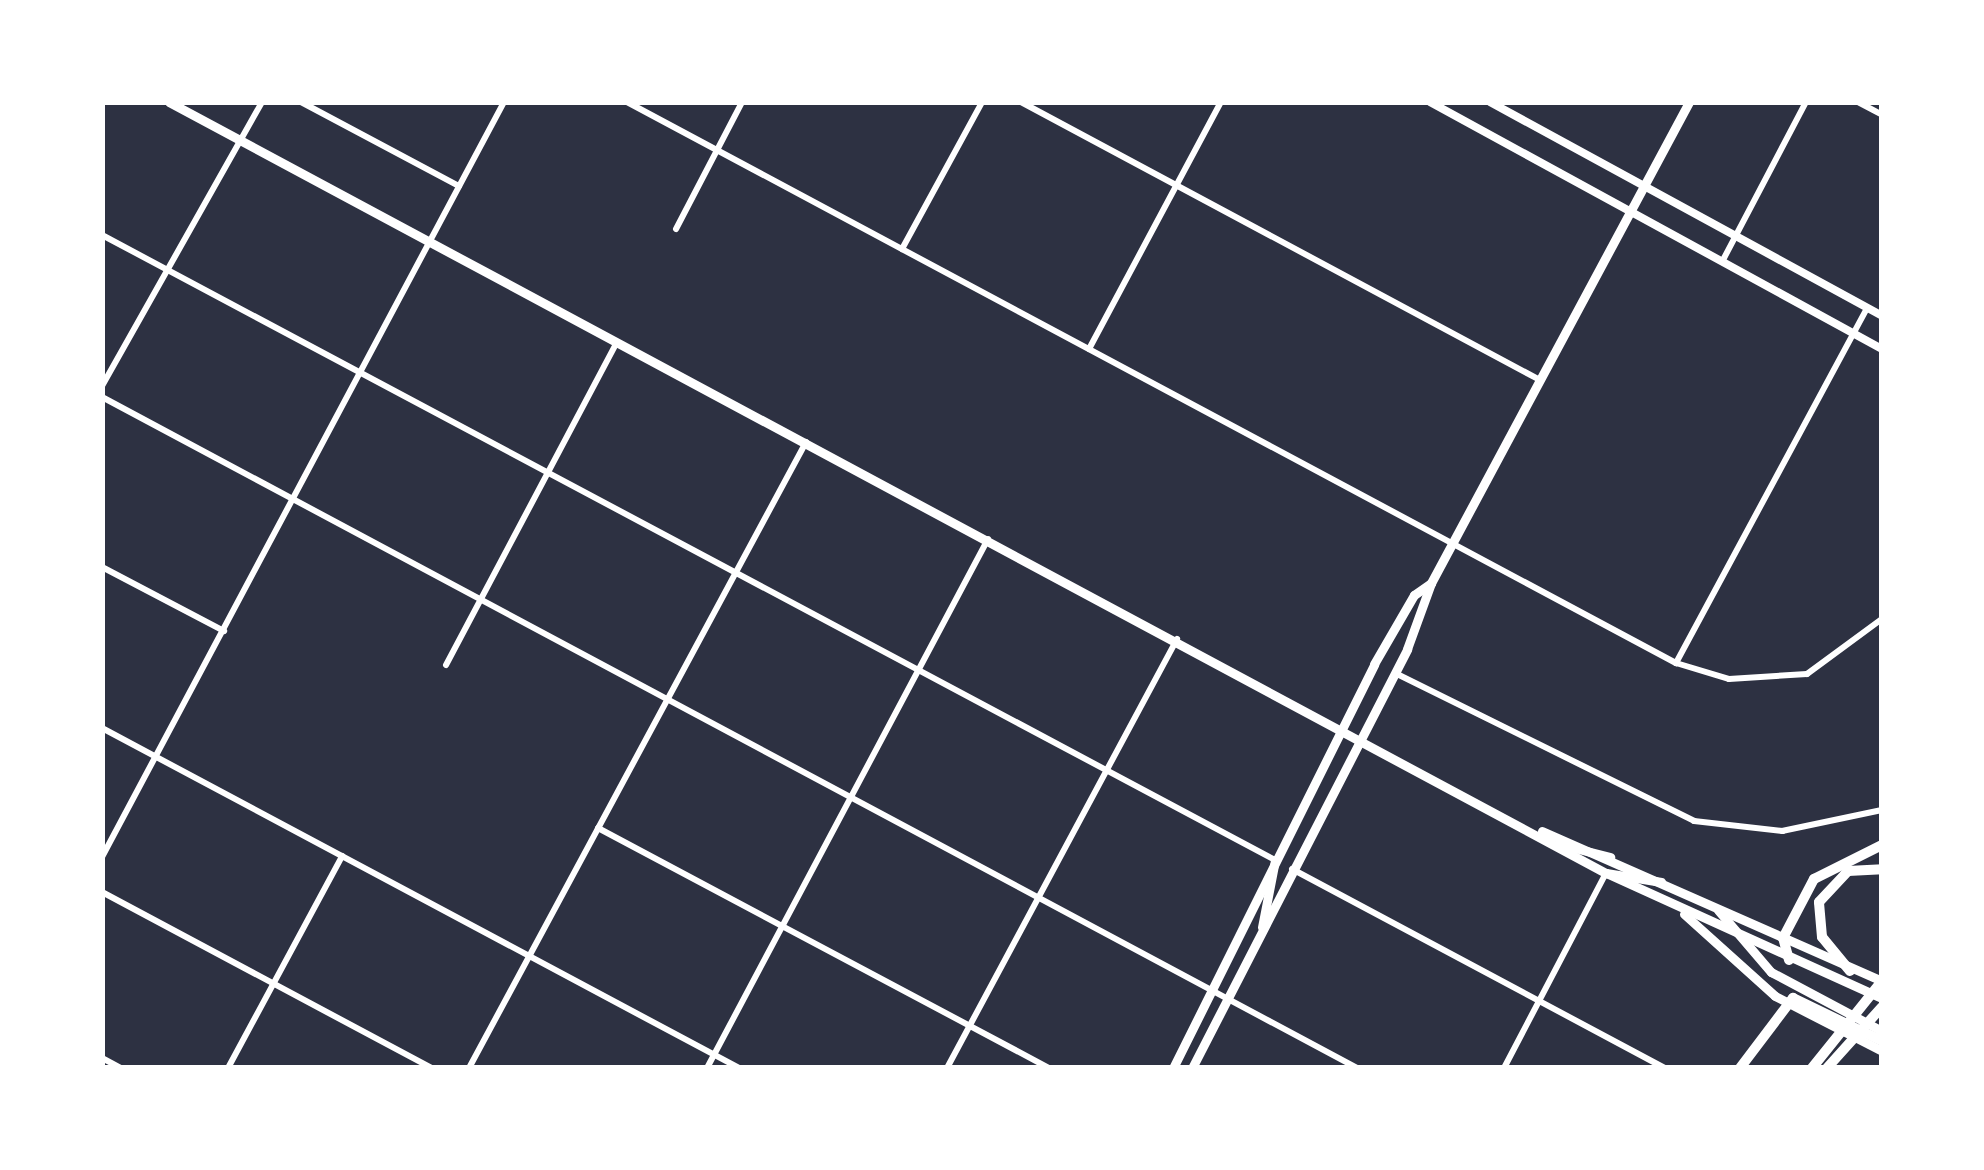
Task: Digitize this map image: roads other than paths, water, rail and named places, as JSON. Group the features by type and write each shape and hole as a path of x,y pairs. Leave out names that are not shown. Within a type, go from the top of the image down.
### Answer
{"highway":[{"path":"1789,960 1782,938 1818,874 1882,845"},
{"path":"1847,968 1822,937 1820,902 1848,871 1882,869"},
{"path":"1812,1068 1882,981"},
{"path":"1740,1068 1784,1002 1818,1009 1882,1042"},
{"path":"1827,1068 1882,1007"}],"main road":[{"path":"169,102 1540,831 1611,856 1882,981"},
{"path":"1192,1068 1394,673 1431,582 1688,102"},
{"path":"1172,1068 1342,726 1414,595 1431,582"},
{"path":"1540,831 1606,872 1839,983 1882,998"},
{"path":"1556,843 1611,856"},
{"path":"1262,927 1274,860"},
{"path":"1606,872 1669,883"},
{"path":"1709,902 1771,972 1882,1051"},
{"path":"1672,904 1784,1002"},
{"path":"1818,1009 1882,1032"}],"street":[{"path":"102,386 262,102"},
{"path":"301,102 460,186"},
{"path":"102,857 504,102"},
{"path":"627,102 1676,662 1729,679 1806,674 1882,618"},
{"path":"676,229 742,102"},
{"path":"902,249 982,102"},
{"path":"1021,102 1540,380"},
{"path":"1089,349 1221,102"},
{"path":"1430,102 1450,107 1882,349"},
{"path":"1490,102 1882,316"},
{"path":"1722,260 1806,102"},
{"path":"1858,102 1882,115"},
{"path":"102,235 1274,860"},
{"path":"1676,662 1867,308"},
{"path":"446,665 617,341"},
{"path":"102,397 1357,1068"},
{"path":"469,1068 806,441"},
{"path":"708,1068 989,538"},
{"path":"102,566 224,631"},
{"path":"947,1068 1177,638"},
{"path":"1394,673 1694,821 1782,831 1882,810"},
{"path":"102,728 740,1068"},
{"path":"598,828 1049,1068"},
{"path":"228,1068 342,856"},
{"path":"1292,868 1665,1068"},
{"path":"1504,1068 1606,872"},
{"path":"102,892 432,1068"},
{"path":"102,1058 121,1068"}]}
